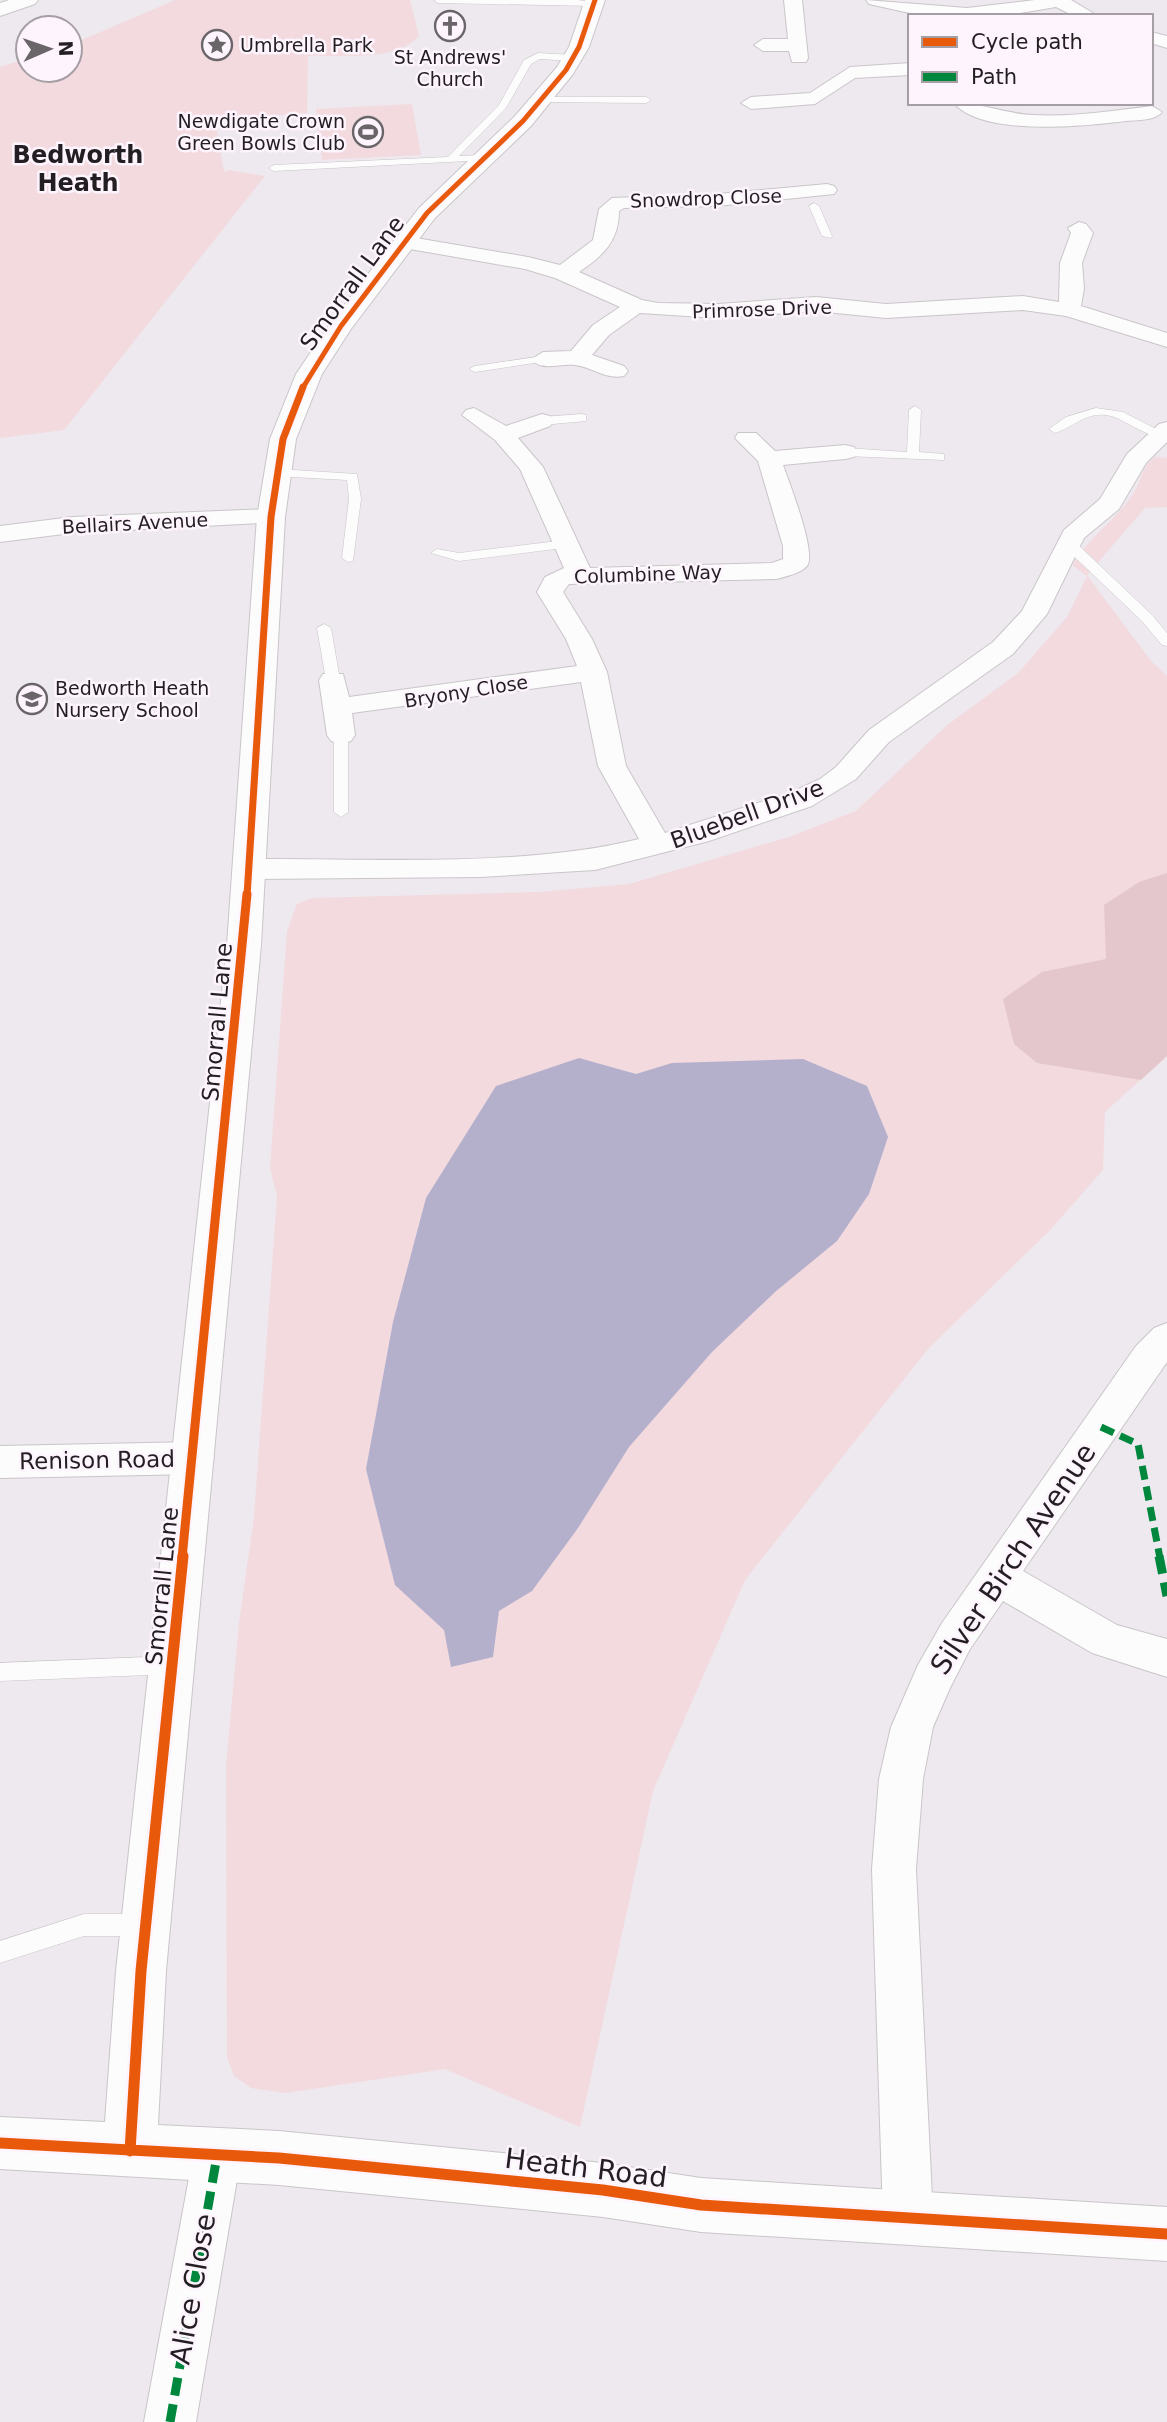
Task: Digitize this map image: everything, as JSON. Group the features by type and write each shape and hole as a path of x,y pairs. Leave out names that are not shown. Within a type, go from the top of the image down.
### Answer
{"street":[{"path":"0,10 28,0"},
{"path":"762,45 797,52 793,0"},
{"path":"875,0 933,14"},
{"path":"966,14 996,13 1057,0 1085,14"},
{"name":"Smorrall Lane","path":"130,2151 146,1925 195,1458 250,869 271,517 283,439 294,405 309,374 466,159 573,58 594,1"},
{"path":"747,104 815,98 850,73 908,69"},
{"path":"969,105 998,116 1029,121 1123,109 1152,112"},
{"name":"Snowdrop Close","path":"562,273 604,241 608,232 609,209 619,202 816,197"},
{"path":"1069,310 1073,288 1071,263 1082,233 1079,224"},
{"name":"Primrose Drive","path":"404,242 528,263 562,273 636,306 680,312 816,304 886,311 1005,302 1047,305 1069,310 1167,340"},
{"path":"578,358 601,330 636,306"},
{"path":"543,359 578,358 616,371"},
{"path":"474,415 503,435 531,467 580,575"},
{"path":"503,435 542,421"},
{"name":"Bluebell Drive","path":"250,869 481,867 595,860 658,846 752,816 830,785 846,773 879,736 1003,648 1034,614 1069,544 1082,525 1110,504 1124,475 1164,432"},
{"name":"Columbine Way","path":"658,846 612,766 593,672 579,639 550,592 554,583 563,576 789,569 798,559 796,547 769,459 747,438"},
{"path":"769,459 845,452"},
{"name":"Bellairs Avenue","path":"0,534 72,525 271,517"},
{"name":"Bryony Close","path":"336,693 428,699 482,687 593,672"},
{"path":"336,693 341,735"},
{"name":"Silver Birch Avenue","path":"908,2218 895,1881 901,1779 912,1727 933,1678 995,1576 1149,1357 1167,1338"},
{"name":"Renison Road","path":"0,1462 195,1458"},
{"path":"995,1576 1107,1640 1167,1658"},
{"name":"Heath Road","path":"0,2143 279,2158 306,2163 603,2190 701,2205 1167,2234"},
{"name":"Alice Close","path":"170,2422 217,2156"}],"lane":[{"path":"438,0 594,1"},
{"path":"526,102 646,100"},
{"path":"274,168 466,159"},
{"path":"816,197 827,236"},
{"path":"475,369 543,359"},
{"path":"913,454 915,410"},
{"path":"1055,429 1076,415 1110,410 1164,432"},
{"path":"542,421 582,418"},
{"path":"845,452 940,457"},
{"path":"278,473 353,477 355,499 348,558"},
{"path":"437,553 459,557 566,544"},
{"path":"1069,544 1147,618 1167,642"},
{"path":"324,628 336,693"},
{"path":"341,735 341,812"},
{"path":"0,1672 173,1665"},
{"path":"0,1952 84,1925 146,1925"}],"shaded area":[{"path":"175,0 410,0 419,36 408,45 382,54 308,56 307,113 215,119 224,172 229,170 265,176 64,430 0,438 0,67 14,62 14,84 84,84 84,39"},
{"name":"Newdigate Crown Green Bowls Club","path":"412,104 421,155 322,160 316,109"},
{"path":"1155,457 1167,458 1167,507 1145,508 1087,575 1151,661 1167,676 1167,1056 1105,1112 1103,1170 1050,1230 928,1349 745,1580 653,1791 580,2127 445,2069 286,2093 251,2088 234,2076 227,2057 226,1766 239,1623 254,1517 277,1196 270,1168 287,931 297,904 312,898 539,892 629,884 789,837 856,811 946,726 1018,673 1067,617 1087,576 1072,565 1126,503 1147,465"},
{"path":"1167,873 1167,1056 1141,1080 1037,1063 1014,1044 1003,999 1042,972 1106,959 1104,905 1139,882"},
{"path":"579,1058 636,1074 672,1063 803,1059 867,1086 888,1137 869,1194 837,1241 775,1292 712,1352 629,1447 578,1528 532,1591 499,1611 493,1657 451,1667 444,1630 395,1585 366,1469 393,1322 426,1198 496,1086"}],"marked path":[{"path":"1101,1427 1138,1444 1167,1596"},
{"path":"170,2422 217,2156"}],"cycle path":[{"path":"130,2151 141,1971 244,945 271,517 283,439 294,405 309,374 341,326 427,213 523,121 566,70 579,47 595,0"},
{"path":"0,2143 279,2158 306,2163 603,2190 701,2205 1167,2234"}],"place":[{"name":"St Andrews' Church","path":"450,26"},
{"name":"Umbrella Park","path":"217,45"},
{"name":"Newdigate Crown Green Bowls Club","path":"368,132"},
{"name":"Bedworth Heath Nursery School","path":"32,699"}],"district":[{"name":"Bedworth Heath","path":"78,169"}]}
